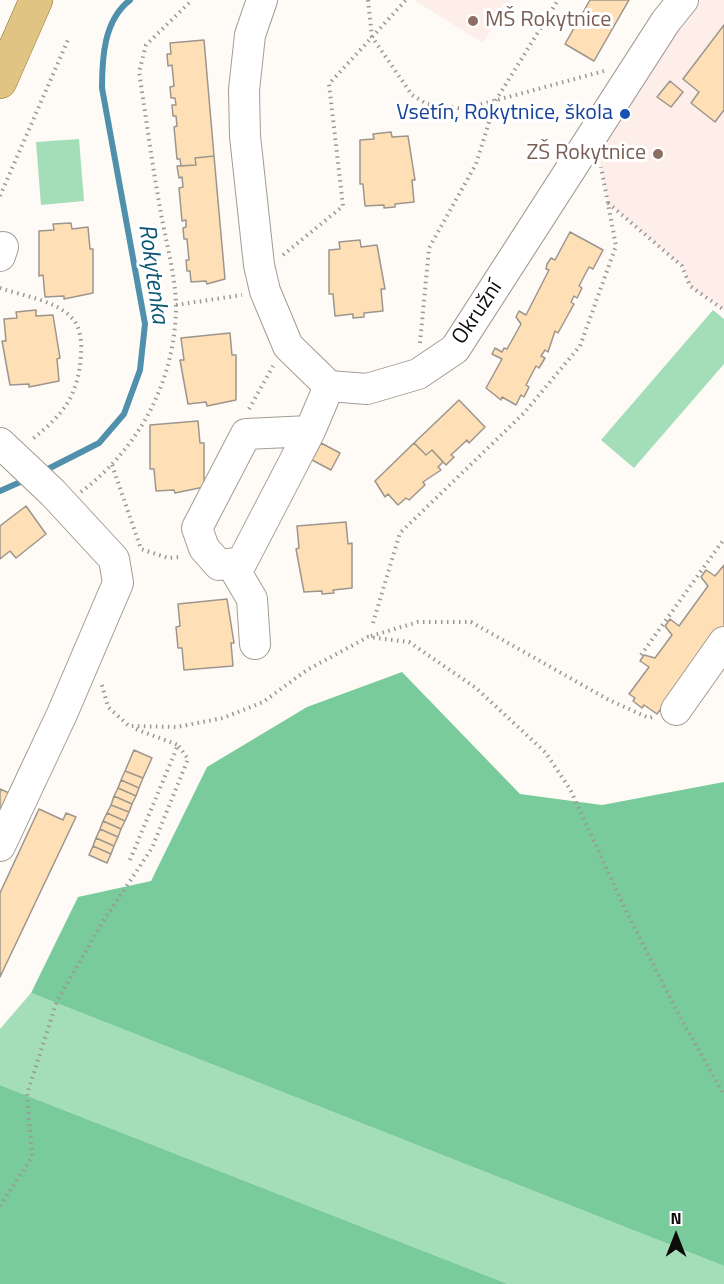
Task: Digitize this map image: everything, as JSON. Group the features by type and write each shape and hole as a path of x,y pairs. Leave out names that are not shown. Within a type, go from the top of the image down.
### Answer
{"main road":[{"path":"0,82 36,0"}],"street":[{"path":"262,0 250,34 244,90 245,136 259,265 265,291 288,346 329,386 310,431 242,562 219,565 204,548 197,528 246,434 310,431"},
{"name":"Okružní","path":"329,386 367,389 418,374 455,349 585,146 619,78 683,0"},
{"path":"0,846 118,583 114,559 59,499 11,452"},
{"path":"232,565 252,599 255,644"},
{"path":"676,710 724,642"}],"path":[{"path":"59,499 112,465 131,443 155,404 172,354 176,305 139,72 146,45 192,0"},
{"path":"368,0 372,37 412,95 427,105 464,109 496,100 619,78"},
{"path":"280,257 343,206 329,84 406,0"},
{"path":"418,374 429,248 476,164 496,100 558,0"},
{"path":"0,196 68,40"},
{"path":"373,623 400,533 524,413 580,346 616,246 600,161 585,146"},
{"path":"608,202 682,266 690,286 724,310"},
{"path":"0,288 56,306 74,319 82,342 80,377 71,399 53,423 11,452"},
{"path":"176,305 265,291"},
{"path":"244,417 278,358"},
{"path":"112,465 141,549 168,558 185,556"},
{"path":"641,655 724,539"},
{"path":"129,726 177,727 223,718 263,702 307,670 368,637 418,622 471,622 609,700 649,718 676,710"},
{"path":"368,637 409,642 476,688 545,752 570,789 632,923 678,1013 724,1095"},
{"path":"0,1206 32,1157 27,1094 57,1001 104,920 152,848 188,759 178,744 129,726 108,707 92,645"},
{"path":"130,860 178,744"}],"shaded area":[{"name":"MŠ Rokytnice","path":"414,0 509,0 483,43"},
{"name":"ZŠ Rokytnice","path":"683,0 724,0 724,310 690,286 682,266 608,203 600,161 585,146"}],"green space":[{"path":"79,139 84,201 41,205 36,142"},
{"path":"713,310 724,319 724,364 634,468 601,440"},
{"path":"402,672 520,794 602,805 724,782 724,1266 31,993 78,897 151,881 207,767 307,707"},
{"path":"31,993 724,1266 724,1284 508,1284 0,1085 0,1029"},
{"path":"0,1085 508,1284 0,1284"}],"building":[{"path":"590,0 629,0 594,61 565,44"},
{"path":"724,25 724,110 715,122 691,103 699,92 683,79"},
{"path":"204,40 214,156 195,158 196,165 181,166 180,159 177,159 174,127 177,126 172,105 176,105 175,98 171,98 170,87 174,86 172,65 168,66 167,54 171,54 170,43"},
{"path":"670,81 683,92 671,107 657,97"},
{"path":"391,132 392,137 408,136 415,180 412,180 414,202 384,208 384,205 365,206 363,184 360,184 360,140 374,139 373,134"},
{"path":"214,156 225,279 207,284 206,281 191,282 190,271 187,271 186,260 189,260 187,239 184,239 183,228 186,227 186,220 182,221 179,188 183,187 177,166 196,165 195,158"},
{"path":"71,223 72,229 88,227 90,249 93,249 93,293 64,299 64,296 45,297 43,275 39,276 39,231 54,230 53,224"},
{"path":"570,232 603,250 593,269 589,267 579,286 582,288 577,298 574,296 571,302 574,304 558,333 555,331 548,352 545,350 541,356 545,358 539,368 536,366 526,385 529,387 524,397 521,395 516,405 502,397 501,400 486,388 502,359 492,354 495,348 502,352 504,348 507,349 521,324 516,317 519,311 526,315 549,270 546,269 547,264 551,258 555,260"},
{"path":"360,240 361,247 377,245 385,289 381,289 383,311 364,313 364,317 353,318 353,314 335,316 333,294 329,294 329,250 340,249 339,242"},
{"path":"36,310 36,316 53,315 60,358 57,359 59,381 29,387 29,384 10,385 2,341 6,341 4,319 17,318 16,312"},
{"path":"230,333 232,355 236,355 236,400 207,406 206,402 188,404 180,360 184,360 181,338"},
{"path":"459,400 485,427 469,443 467,440 451,455 454,457 446,465 432,450 426,455 414,443"},
{"path":"198,421 200,443 204,443 204,487 175,493 174,490 156,491 154,469 150,469 150,425"},
{"path":"321,443 340,453 331,470 312,460"},
{"path":"414,443 426,455 432,450 443,462 438,467 441,470 423,482 425,485 409,500 406,498 398,505 388,494 385,497 375,481"},
{"path":"26,506 46,534 16,558 10,551 0,559 0,526"},
{"path":"346,522 348,544 352,543 352,588 322,594 322,591 304,592 296,549 299,548 297,526"},
{"path":"724,565 724,627 657,714 644,705 642,708 633,701 635,698 629,694 649,667 640,661 644,655 655,658 672,635 665,626 670,619 679,626 708,586 701,577 706,570 715,576"},
{"path":"227,599 234,643 231,643 233,666 184,670 182,648 178,648 176,627 180,626 178,604"},
{"path":"134,750 152,758 143,778 125,771"},
{"path":"125,771 143,778 139,788 121,780"},
{"path":"121,780 139,788 136,796 118,788"},
{"path":"118,788 136,796 132,804 114,796"},
{"path":"0,789 9,793 0,812"},
{"path":"114,796 132,804 129,812 111,805"},
{"path":"111,805 129,812 125,821 107,813"},
{"path":"39,809 63,820 66,813 76,817 0,977 0,893"},
{"path":"107,813 125,821 121,829 103,821"},
{"path":"103,821 121,829 118,837 100,829"},
{"path":"100,829 118,837 114,846 96,838"},
{"path":"96,838 114,846 111,854 93,846"},
{"path":"93,846 111,854 107,863 89,855"}],"waterway":[{"name":"Rokytenka","path":"42,472 99,443 124,414 140,370 145,324 102,88 106,40 115,18 130,0"},
{"name":"Rokytenka","path":"0,491 27,479"}],"place":[{"name":"MŠ Rokytnice","path":"473,21"},
{"name":"Vsetín, Rokytnice, škola","path":"625,114"},
{"name":"ZŠ Rokytnice","path":"658,154"}]}
